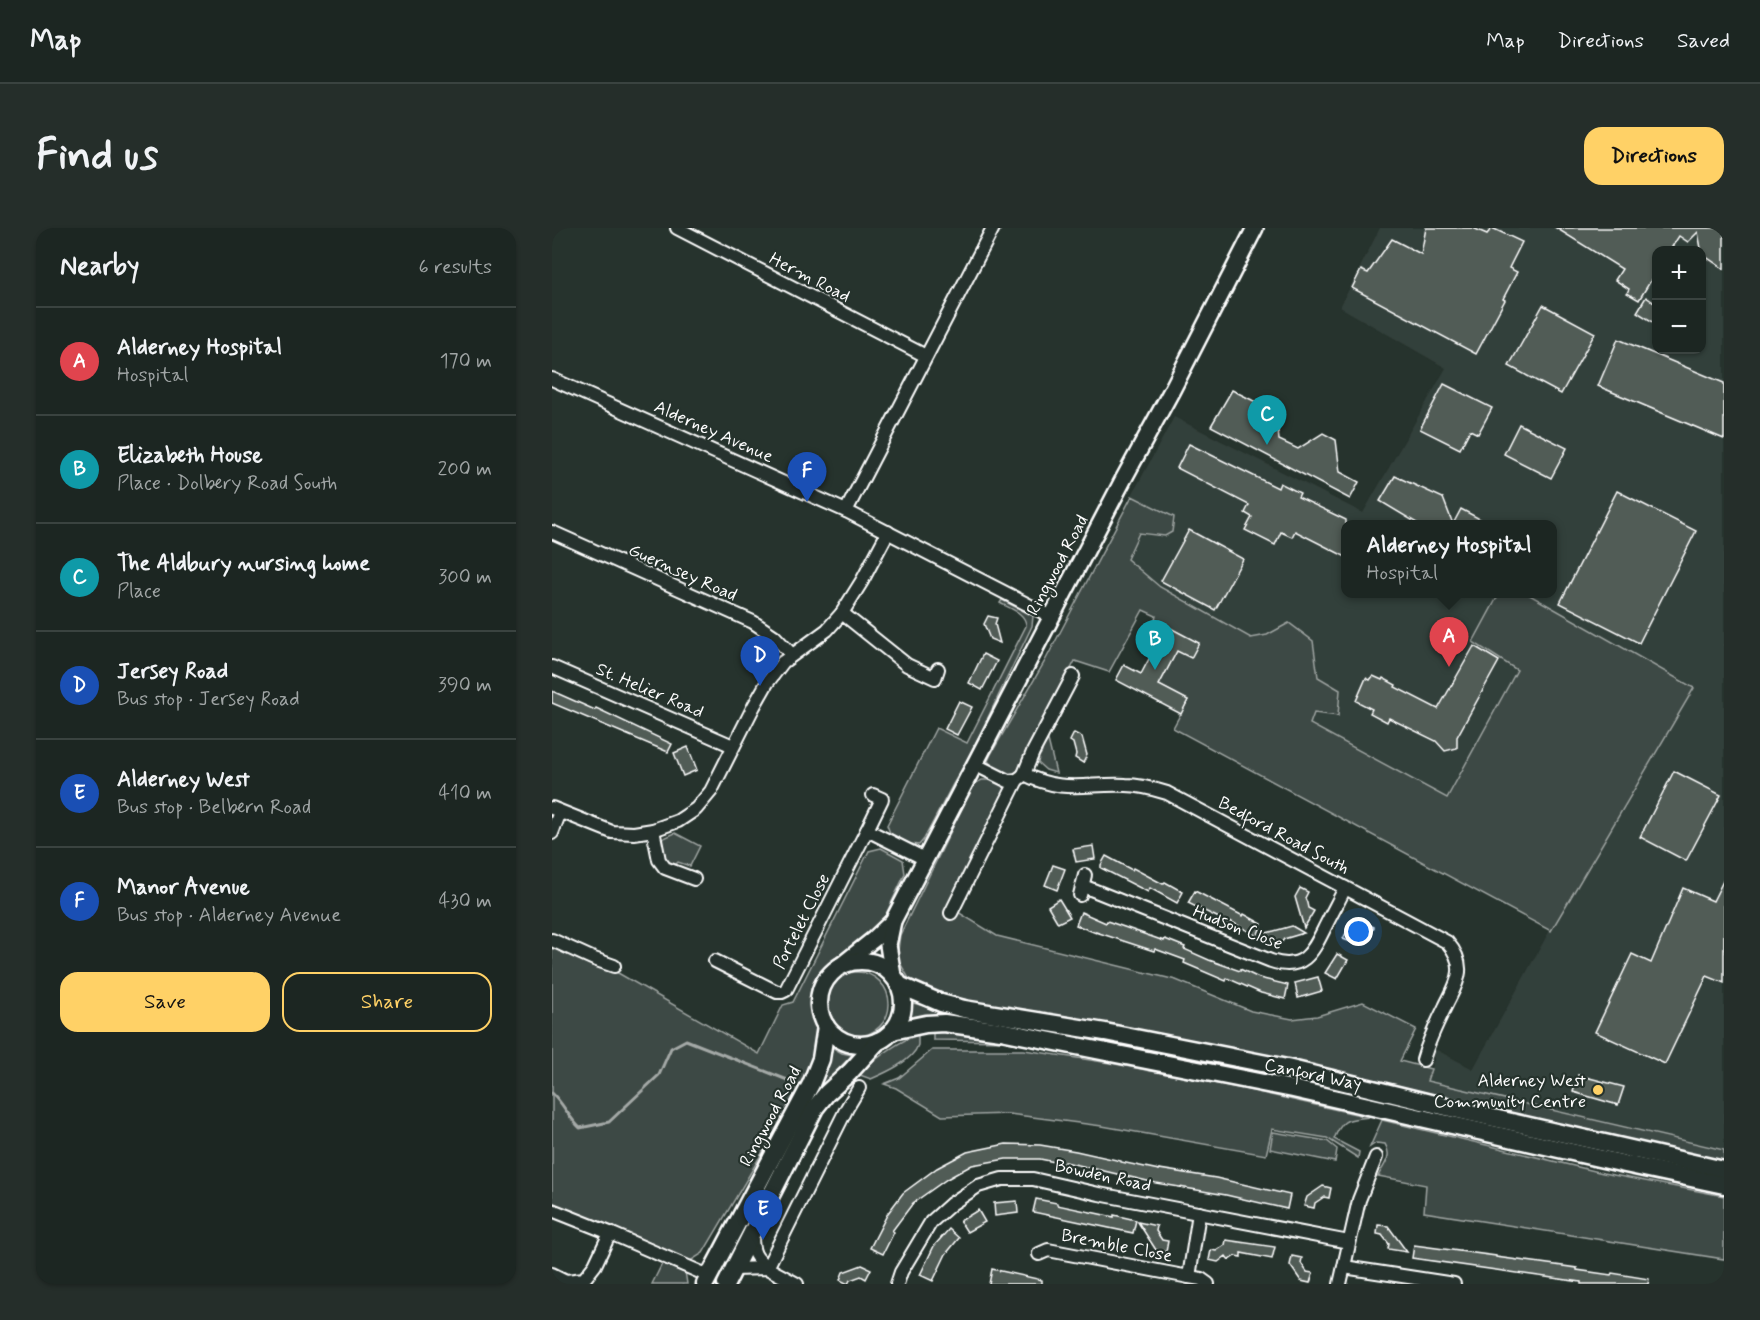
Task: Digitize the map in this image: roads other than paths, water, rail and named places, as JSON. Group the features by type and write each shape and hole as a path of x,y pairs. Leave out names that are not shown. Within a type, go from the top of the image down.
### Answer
{"highway":[{"path":"853,962 868,962 882,967 896,981 903,1001 900,1017 892,1031 878,1041 863,1045 849,1043 836,1036 826,1026 820,1014 819,1000 822,987 829,975 839,967 853,962"},
{"name":"Canford Way","path":"896,981 940,1003 956,1007 1105,1032 1287,1068 1467,1112 1724,1170"},
{"name":"Canford Way","path":"892,1031 944,1023 1001,1031 1293,1089 1724,1185"},
{"name":"Ringwood Road","path":"707,1280 811,1084 821,1059 826,1026"},
{"name":"Ringwood Road","path":"730,1277 815,1108 878,1041"}],"main road":[{"name":"Ringwood Road","path":"896,981 888,945 893,921 1162,410 1255,228"},
{"name":"Ringwood Road","path":"839,967 893,921"}],"street":[{"name":"Herm Road","path":"677,228 926,356"},
{"path":"846,511 993,228"},
{"name":"Alderney Avenue","path":"552,379 846,511 1052,617"},
{"name":"Guernsey Road","path":"552,532 753,622 774,636 792,655"},
{"path":"552,833 556,810 612,832 634,833 653,830 678,821 696,809 711,791 767,683 783,662 827,630 842,613 888,532"},
{"path":"842,613 907,665 934,678 938,669"},
{"name":"St. Helier Road","path":"552,667 733,746"},
{"path":"951,913 1073,676"},
{"name":"Bedford Road South","path":"976,765 1008,781 1020,777 1061,787 1126,785 1146,787 1167,793 1439,937 1453,948 1458,957 1459,974 1428,1042 1423,1060"},
{"name":"Portelet Close","path":"716,960 777,992 786,990 867,830 878,797"},
{"path":"653,830 659,860 665,868 694,879"},
{"path":"867,830 925,860"},
{"name":"Hudson Close","path":"1083,885 1271,961 1288,964 1303,960 1313,951 1345,888"},
{"path":"552,940 614,966"},
{"path":"730,1277 767,1268 859,1088"},
{"path":"1340,1284 1359,1200 1376,1157"},
{"name":"Bowden Road","path":"897,1284 901,1272 931,1222 978,1185 1002,1179 1033,1179 1349,1242"},
{"path":"552,1210 610,1233 707,1280"},
{"name":"Bremble Close","path":"1189,1277 1198,1213"},
{"path":"753,1232 752,1250 757,1259 767,1268 797,1284"},
{"path":"552,1274 566,1281 584,1279 595,1265 610,1233"},
{"name":"Bremble Close","path":"1039,1254 1048,1250 1201,1279 1208,1284"},
{"path":"1344,1267 1454,1284"}],"waterway":[{"path":"552,1093 580,1128 609,1122 659,1075 671,1048 686,1040 790,1081"}],"place":[{"name":"The Aldbury nursing home","path":"1267,445"},
{"name":"Manor Avenue","path":"807,502"},
{"name":"Alderney Hospital","path":"1449,667"},
{"name":"Elizabeth House","path":"1155,670"},
{"name":"Jersey Road","path":"760,686"},
{"name":"Alderney West Community Centre","path":"1598,1090"},
{"name":"Alderney West","path":"763,1240"}]}
